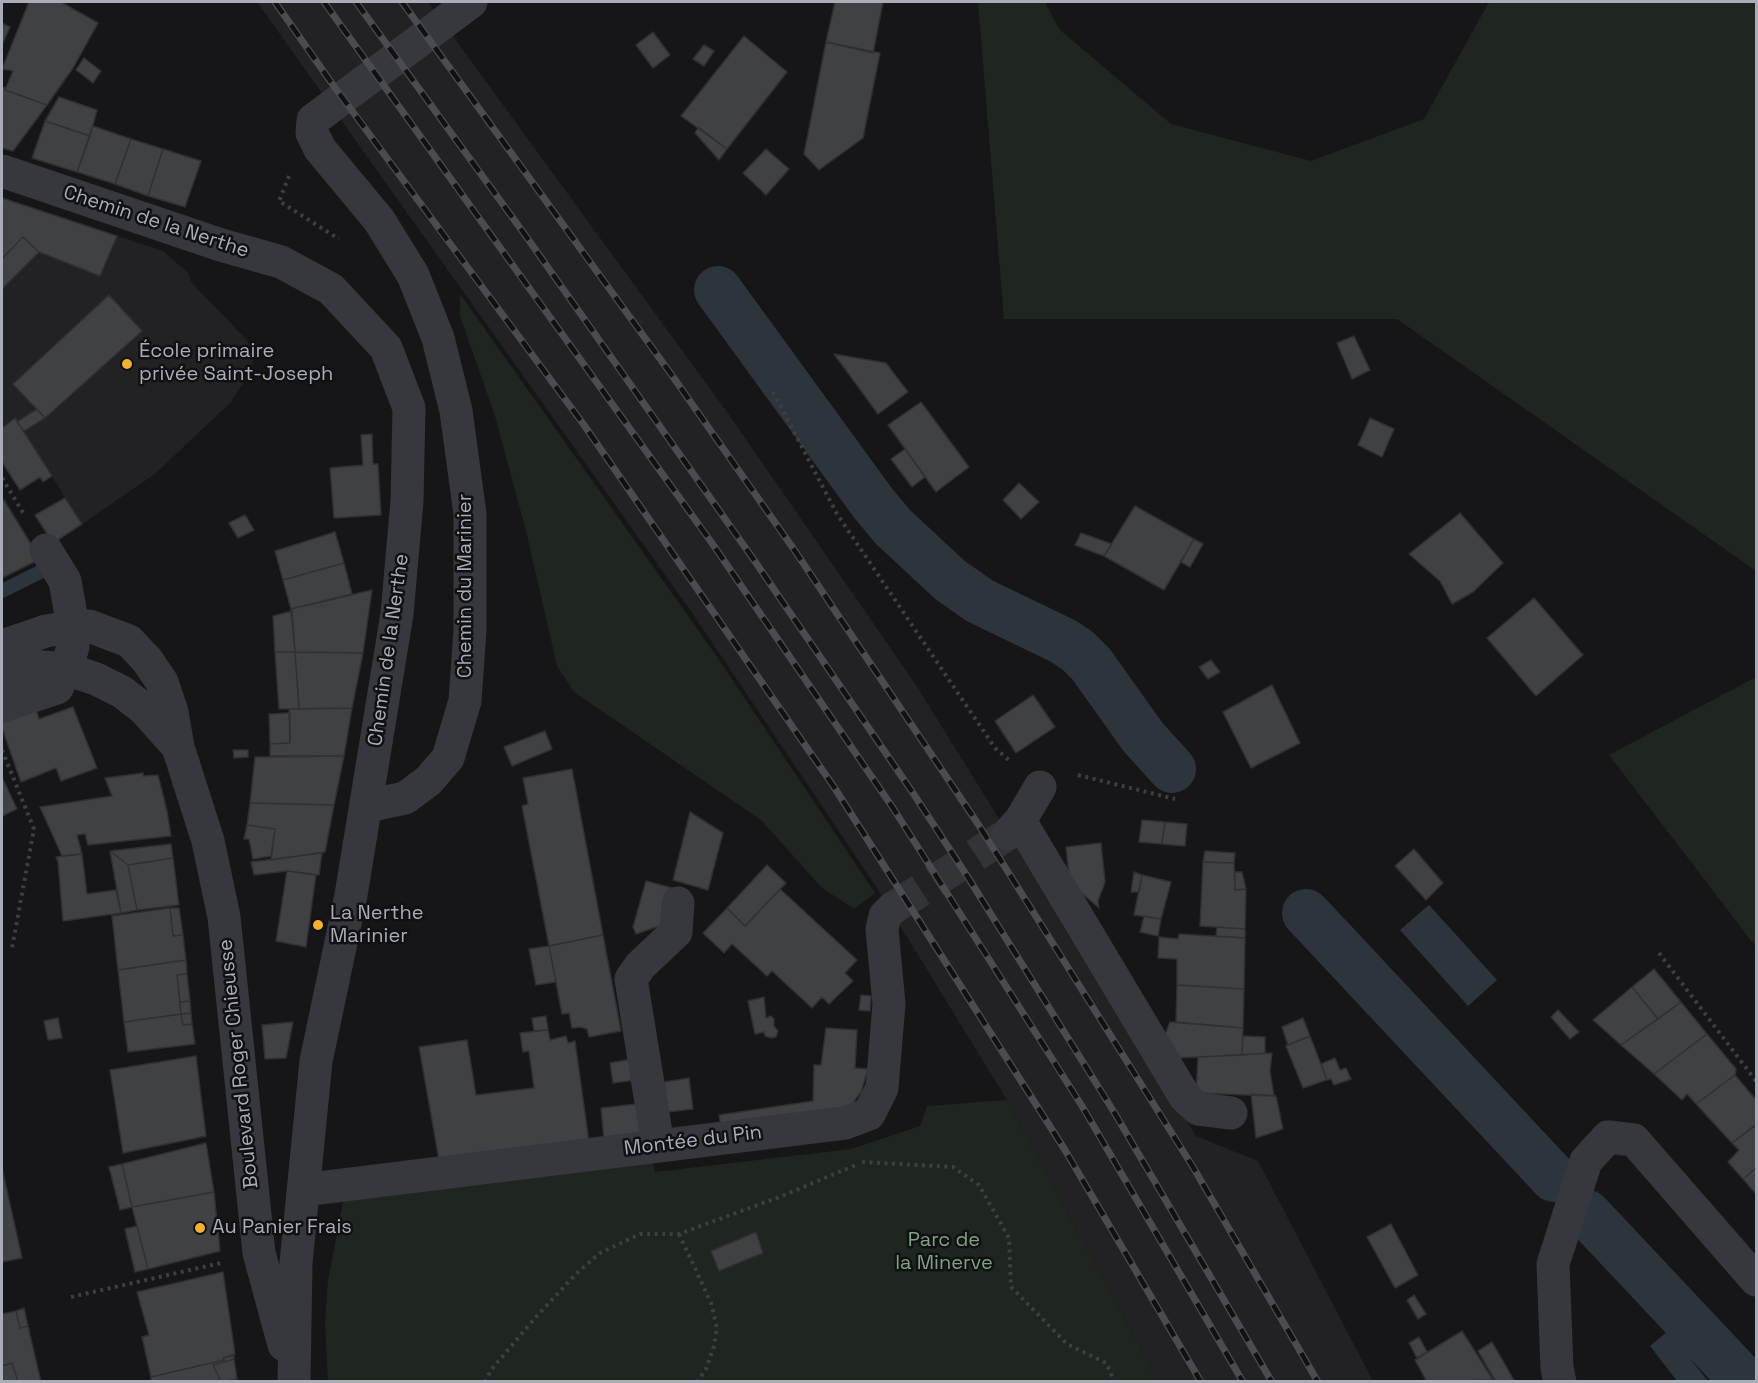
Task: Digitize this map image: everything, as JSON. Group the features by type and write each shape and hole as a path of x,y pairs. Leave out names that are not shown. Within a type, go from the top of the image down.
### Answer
{"street":[{"name":"Chemin du Marinier","path":"367,807 405,798 428,781 448,758 465,701 470,630 470,514 456,411 438,338 413,275 379,220 320,149 312,133 313,120 471,2"},
{"name":"Chemin de la Nerthe","path":"2,171 221,245 281,262 331,289 386,348 409,408 407,501 398,614 351,895 316,1061 296,1263 294,1382"},
{"path":"2,706 57,688 73,647 65,580 46,550"},
{"name":"Boulevard Roger Chieusse","path":"2,646 46,631 89,626 129,641 147,660 162,682 172,712 178,747 208,842 224,917 259,1253 294,1382"},
{"name":"Boulevard Roger Chieusse","path":"2,672 31,666 66,669 96,678 122,692 144,709 178,747"},
{"path":"1040,787 1014,827 1185,1097 1198,1109 1231,1113"},
{"path":"658,1145 631,979 640,966 676,932 678,903"},
{"name":"Montée du Pin","path":"303,1190 845,1123 869,1114 882,1089 890,1004 882,929 885,916 893,908"},
{"path":"1560,1382 1557,1368 1553,1264 1586,1161 1608,1137 1635,1140 1756,1280"}],"path":[{"path":"773,392 837,514 994,748 1040,787 1078,775 1175,799"},
{"path":"2,750 34,829 12,948"},
{"path":"1659,953 1756,1081"},
{"path":"485,1382 491,1370 535,1318 577,1273 600,1253 640,1234 679,1234 782,1196 862,1162 953,1167 978,1185 1009,1238 1011,1287 1067,1344 1106,1363 1115,1382"},
{"path":"679,1234 711,1303 717,1328 706,1369 697,1382"},
{"path":"71,1297 221,1263"}],"shaded area":[{"path":"257,2 428,2 727,412 916,685 1196,1136 1258,1161 1373,1381 1158,1381 1007,1100 875,885 695,617"},
{"name":"École primaire privée Saint-Joseph","path":"2,198 163,251 188,273 191,282 251,347 252,370 230,403 155,474 82,524 16,419 2,427"},
{"path":"1429,905 1497,980 1468,1006 1400,930"},
{"path":"1668,1331 1708,1381 1677,1381 1650,1346"}],"green space":[{"path":"978,2 1045,2 1059,29 1171,124 1311,161 1424,119 1489,2 1756,2 1756,571 1397,319 1004,319"},
{"path":"460,294 715,654 875,893 854,909 822,888 761,820 574,692 557,666 526,531 495,416 460,316"},
{"path":"1756,677 1756,947 1609,755"},
{"name":"Parc de la Minerve","path":"1007,1100 1158,1381 328,1382 325,1322 328,1280 345,1192 651,1155 655,1172 851,1149 920,1126 927,1106"}],"building":[{"path":"29,2 61,2 98,23 73,68 47,105 5,90 13,71 2,69"},
{"path":"835,2 883,2 873,53 826,42"},
{"path":"2,23 10,27 2,45"},
{"path":"653,32 670,55 653,68 636,45"},
{"path":"744,36 787,72 727,149 681,116"},
{"path":"826,42 880,53 863,138 819,170 804,154"},
{"path":"704,45 714,51 704,66 693,59"},
{"path":"84,58 101,71 93,83 76,70"},
{"path":"2,87 47,105 13,151 2,148"},
{"path":"59,97 97,110 90,136 45,121"},
{"path":"45,121 90,136 77,172 32,158"},
{"path":"93,126 131,139 115,184 77,172"},
{"path":"698,127 727,149 719,160 695,133"},
{"path":"131,139 163,149 148,196 115,184"},
{"path":"163,149 201,161 185,207 148,196"},
{"path":"766,149 789,169 766,195 743,173"},
{"path":"2,198 117,236 100,276 39,252 23,237 2,259"},
{"path":"23,237 39,252 2,289 2,259"},
{"path":"109,295 142,331 45,418 13,384"},
{"path":"1354,336 1370,370 1352,379 1337,343"},
{"path":"834,354 886,363 908,392 878,414"},
{"path":"921,402 969,467 936,492 888,425"},
{"path":"37,409 45,418 24,431 17,422"},
{"path":"15,418 52,476 43,482 40,477 20,490 2,462 2,428"},
{"path":"1370,418 1394,429 1382,457 1358,445"},
{"path":"372,434 373,464 378,464 381,515 334,518 330,468 363,465 361,435"},
{"path":"905,449 925,477 912,487 891,459"},
{"path":"1019,483 1039,502 1021,519 1003,500"},
{"path":"65,498 82,524 53,543 35,515"},
{"path":"4,500 40,559 2,578 2,502"},
{"path":"1135,506 1194,539 1164,590 1104,556"},
{"path":"1460,513 1503,563 1473,592 1452,604 1440,581 1409,554"},
{"path":"245,515 254,530 238,538 229,523"},
{"path":"335,532 344,563 283,580 275,551"},
{"path":"1081,533 1112,544 1104,556 1075,545"},
{"path":"1194,539 1203,544 1190,567 1181,562"},
{"path":"344,563 352,594 291,609 283,580"},
{"path":"372,590 363,653 295,652 291,609"},
{"path":"1534,598 1583,655 1536,696 1487,638"},
{"path":"292,611 295,652 275,652 273,616"},
{"path":"275,652 295,652 299,709 279,709"},
{"path":"295,652 363,653 352,708 299,709"},
{"path":"1211,660 1220,672 1208,679 1199,667"},
{"path":"1272,685 1300,743 1251,768 1223,712"},
{"path":"1033,695 1055,727 1016,753 995,721"},
{"path":"34,702 39,719 73,707 97,768 61,781 56,768 21,782 2,728 2,715"},
{"path":"352,708 344,756 270,756 270,744 290,743 289,709"},
{"path":"290,713 290,743 270,744 269,714"},
{"path":"545,731 552,749 512,766 504,747"},
{"path":"233,750 248,750 248,757 234,758"},
{"path":"344,756 334,805 250,803 255,757"},
{"path":"572,769 603,935 549,946 522,806 528,804 523,778"},
{"path":"143,773 143,776 158,775 171,836 88,845 85,834 77,835 82,854 62,856 40,807 112,796 105,778"},
{"path":"2,777 17,809 2,816"},
{"path":"250,803 334,805 325,852 271,860 275,829 247,825"},
{"path":"690,812 723,833 708,890 673,880"},
{"path":"1142,820 1165,822 1162,844 1139,842"},
{"path":"1165,822 1187,824 1185,846 1162,844"},
{"path":"247,825 275,829 271,856 253,859 249,839 244,839"},
{"path":"1101,843 1105,882 1098,901 1099,908 1070,883 1066,847"},
{"path":"171,844 173,858 128,865 110,851"},
{"path":"1414,849 1443,883 1426,900 1395,866"},
{"path":"110,851 128,865 137,910 121,913"},
{"path":"1205,851 1235,853 1234,863 1203,862"},
{"path":"322,853 319,875 287,871 254,875 251,862"},
{"path":"82,854 87,894 116,890 121,913 63,921 56,857"},
{"path":"173,858 179,905 137,910 128,865"},
{"path":"1203,862 1234,863 1235,890 1246,889 1245,929 1200,926"},
{"path":"767,865 786,883 745,926 727,908"},
{"path":"287,871 316,875 306,947 276,941"},
{"path":"1134,872 1142,875 1139,892 1131,892"},
{"path":"1235,872 1242,872 1246,889 1235,890"},
{"path":"1142,875 1171,882 1161,919 1134,915"},
{"path":"646,881 672,888 662,925 636,934 633,927"},
{"path":"780,889 857,960 845,973 853,981 829,1004 822,997 812,1008 772,971 767,976 732,944 724,953 703,933 727,908 745,926"},
{"path":"170,908 173,936 183,935 186,960 118,970 112,916"},
{"path":"170,908 179,908 183,935 173,936"},
{"path":"1144,916 1161,919 1158,936 1140,932"},
{"path":"1217,927 1245,929 1245,938 1216,936"},
{"path":"1179,934 1245,938 1244,989 1177,985 1177,959 1158,958 1159,937 1178,939"},
{"path":"603,935 621,1031 589,1037 587,1029 572,1028 569,1013 562,1014 549,946"},
{"path":"549,946 556,982 536,985 529,949"},
{"path":"186,960 187,974 177,975 181,1014 124,1022 118,970"},
{"path":"1654,969 1681,1002 1658,1019 1632,987"},
{"path":"187,974 190,1001 180,1002 177,975"},
{"path":"1177,985 1244,989 1243,1028 1176,1022"},
{"path":"1632,987 1658,1019 1621,1045 1593,1020"},
{"path":"861,995 871,996 870,1011 859,1010"},
{"path":"764,997 766,1018 771,1016 774,1019 774,1026 778,1031 776,1037 765,1036 764,1032 755,1034 748,1001"},
{"path":"190,1001 191,1013 181,1014 180,1002"},
{"path":"1681,1002 1707,1034 1654,1074 1621,1045"},
{"path":"1558,1010 1579,1032 1570,1039 1551,1017"},
{"path":"191,1013 192,1024 183,1025 181,1014"},
{"path":"181,1014 183,1025 192,1024 195,1044 128,1052 124,1022"},
{"path":"546,1016 548,1030 534,1031 532,1018"},
{"path":"58,1018 62,1038 48,1040 44,1021"},
{"path":"1303,1018 1310,1036 1288,1045 1282,1027"},
{"path":"293,1022 286,1058 265,1059 262,1025"},
{"path":"1170,1022 1243,1028 1242,1055 1175,1058 1165,1035"},
{"path":"826,1028 857,1030 855,1068 868,1069 861,1092 846,1112 721,1127 719,1115 813,1101 814,1065 821,1065"},
{"path":"548,1030 550,1040 566,1036 568,1043 575,1041 589,1142 439,1160 419,1047 467,1040 476,1095 534,1088 529,1051 523,1052 520,1033"},
{"path":"1707,1034 1736,1069 1735,1075 1696,1104 1687,1094 1682,1100 1654,1074"},
{"path":"1243,1036 1265,1037 1265,1053 1242,1055"},
{"path":"1310,1036 1327,1080 1303,1088 1286,1046"},
{"path":"1272,1053 1270,1071 1274,1096 1196,1093 1198,1057"},
{"path":"196,1056 206,1136 123,1153 110,1070"},
{"path":"1335,1058 1340,1070 1346,1068 1351,1079 1334,1085 1331,1079 1327,1080 1321,1064"},
{"path":"632,1059 635,1080 613,1083 610,1063"},
{"path":"1735,1075 1756,1100 1756,1125 1732,1143 1696,1104"},
{"path":"689,1078 693,1109 668,1112 664,1082"},
{"path":"1251,1094 1276,1096 1283,1129 1256,1138"},
{"path":"645,1103 650,1135 604,1140 601,1108"},
{"path":"1754,1126 1756,1128 1756,1168 1743,1179 1728,1162 1739,1150 1732,1143"},
{"path":"206,1143 214,1192 132,1207 122,1164"},
{"path":"122,1164 132,1207 120,1210 109,1167"},
{"path":"2,1168 22,1258 2,1262"},
{"path":"1756,1168 1756,1194 1743,1179"},
{"path":"214,1192 220,1251 148,1269 132,1207"},
{"path":"1391,1224 1418,1275 1395,1288 1367,1237"},
{"path":"137,1226 148,1269 135,1272 125,1229"},
{"path":"756,1232 763,1253 719,1271 711,1251"},
{"path":"223,1272 235,1354 223,1358 224,1360 151,1377 142,1337 149,1335 137,1292"},
{"path":"1414,1295 1426,1314 1418,1319 1407,1300"},
{"path":"24,1308 28,1326 20,1328 16,1311"},
{"path":"16,1311 20,1328 28,1326 41,1382 18,1382 12,1363 2,1366 2,1314"},
{"path":"1462,1331 1493,1380 1427,1382 1415,1360"},
{"path":"1419,1337 1427,1352 1417,1358 1409,1343"},
{"path":"1492,1342 1515,1382 1496,1382 1478,1351"},
{"path":"234,1355 234,1359 213,1365 221,1382 151,1382 151,1377 224,1360 223,1358"},
{"path":"234,1359 237,1379 221,1382 213,1365"},
{"path":"12,1363 18,1382 2,1382 2,1366"}],"waterway":[{"path":"718,290 873,503 893,527 950,580 980,601 1063,641 1078,651 1091,664 1143,737 1172,769"},
{"path":"2,591 44,570"},
{"path":"1306,913 1554,1178"},
{"path":"1587,1214 1745,1382"}],"tunnel":[{"path":"893,908 1008,834"}],"railway":[{"path":"275,2 333,85 584,425 834,787 1065,1150 1201,1382"},
{"path":"324,2 714,546 893,808 1082,1106 1243,1382"},
{"path":"356,2 523,232 754,560 913,793 1114,1112 1272,1382"},
{"path":"402,2 671,374 795,551 978,824 1193,1167 1318,1382"}],"place":[{"name":"École primaire privée Saint-Joseph","path":"127,364"},
{"name":"La Nerthe Marinier","path":"318,925"},
{"name":"Au Panier Frais","path":"200,1228"}]}
